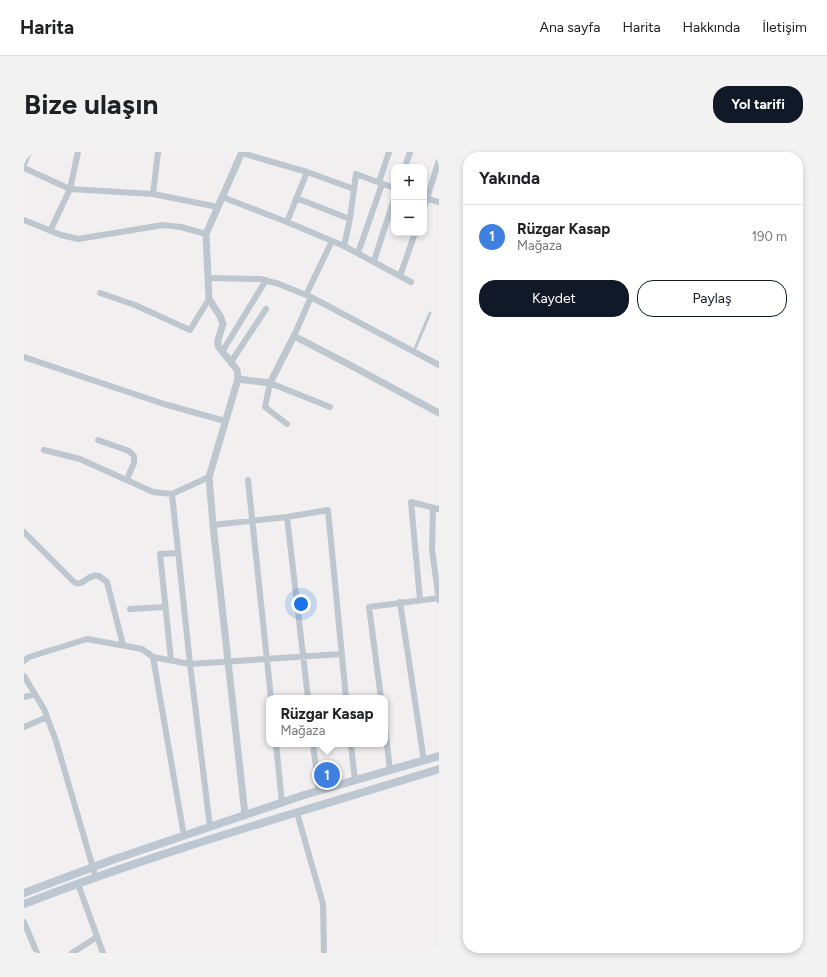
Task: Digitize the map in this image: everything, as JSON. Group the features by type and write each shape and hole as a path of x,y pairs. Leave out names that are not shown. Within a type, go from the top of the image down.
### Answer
{"main road":[{"path":"24,894 93,867 245,815 355,780 439,756"},
{"path":"24,904 184,848 438,772"}],"street":[{"path":"24,164 29,152"},
{"path":"50,231 70,189 78,152"},
{"path":"153,194 158,152"},
{"path":"358,253 389,152"},
{"path":"406,164 410,152"},
{"path":"245,815 209,477 238,379 237,370 222,352 217,343 222,328 222,320 209,299 206,234 242,153 307,172 354,189"},
{"path":"427,195 439,160"},
{"path":"24,168 70,189 153,194 218,207"},
{"path":"287,222 307,172"},
{"path":"344,246 350,219 356,174 391,187"},
{"path":"222,197 344,246 411,282"},
{"path":"296,198 350,219"},
{"path":"427,198 439,202"},
{"path":"374,261 394,200"},
{"path":"24,220 61,236 78,239 163,224 206,234"},
{"path":"400,276 414,236"},
{"path":"287,424 265,407 270,383 294,336 308,296 332,241"},
{"path":"208,278 266,280 308,296 439,365"},
{"path":"222,352 266,280"},
{"path":"100,293 135,305 190,330 209,299"},
{"path":"231,362 266,309"},
{"path":"294,336 439,413"},
{"path":"24,357 164,404 225,421"},
{"path":"238,379 270,383 330,407"},
{"path":"98,440 128,451 134,456 134,463 127,479"},
{"path":"44,450 80,459 153,492 172,494 209,477"},
{"path":"248,480 272,695"},
{"path":"172,494 190,664 210,827"},
{"path":"382,695 369,607 400,602 439,599 432,550 436,508 411,502 420,600"},
{"path":"213,525 287,517 328,510 346,695"},
{"path":"287,517 308,695"},
{"path":"24,532 74,582 81,584 92,576 100,576 106,582 123,645"},
{"path":"170,660 160,554 178,553"},
{"path":"400,602 424,760"},
{"path":"130,609 164,606"},
{"path":"24,661 29,657 87,639 142,649 153,657 190,664 342,654"},
{"path":"153,657 184,836"},
{"path":"24,676 44,709 56,741 96,878"},
{"path":"24,697 35,694"},
{"path":"24,727 47,717"},
{"path":"276,747 282,803"},
{"path":"313,747 319,791"},
{"path":"351,747 355,780"},
{"path":"387,747 390,770"},
{"path":"297,813 323,904 324,953"},
{"path":"78,884 103,953"},
{"path":"24,922 37,953"},
{"path":"72,953 97,937"}],"lane":[{"path":"414,351 430,313"}],"place":[{"name":"Rüzgar Kasap","path":"327,775"}]}
